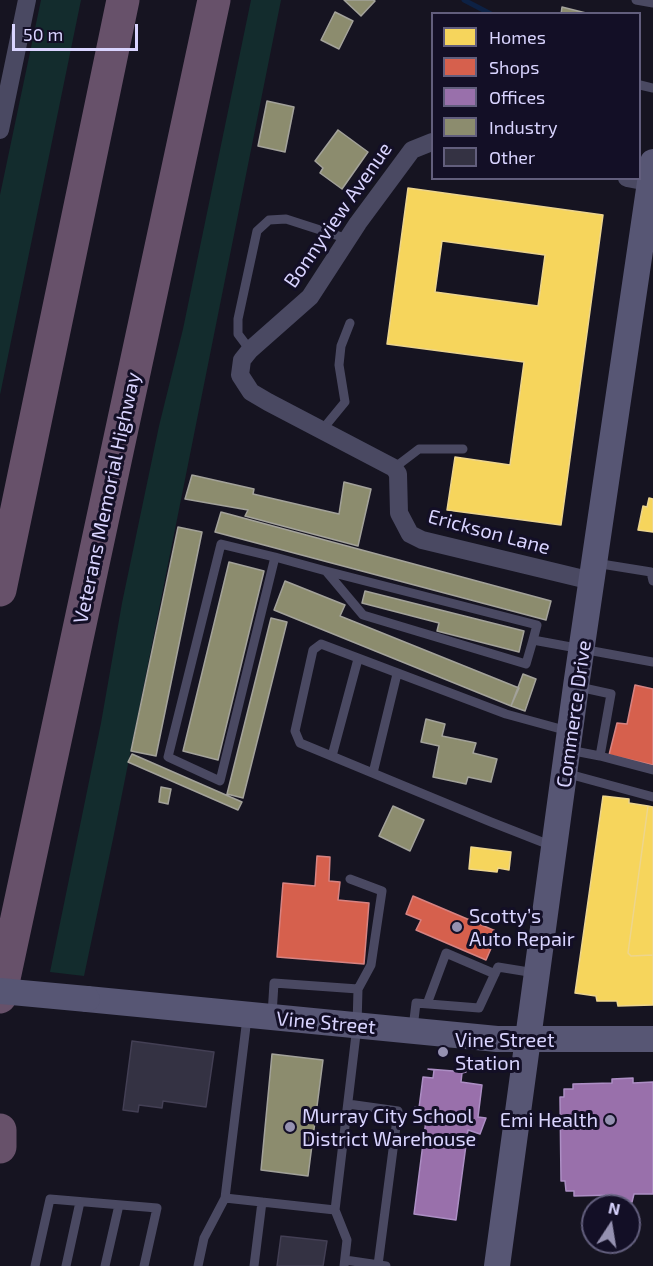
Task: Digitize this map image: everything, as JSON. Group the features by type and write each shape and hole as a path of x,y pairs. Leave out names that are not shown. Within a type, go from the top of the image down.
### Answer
{"highway":[{"path":"0,590 123,0"},
{"name":"Veterans Memorial Highway","path":"0,997 214,0"},
{"path":"0,1130 0,1147"}],"street":[{"path":"0,130 27,0"},
{"name":"Bonnyview Avenue","path":"322,430 251,392 240,375 242,360 250,350 310,297 348,239 412,150 431,142"},
{"name":"Commerce Drive","path":"497,1266 557,843 576,686 646,176"},
{"path":"322,430 394,468"},
{"name":"Erickson Lane","path":"394,468 398,474 399,513 410,534 422,540 593,572"},
{"name":"Vine Street","path":"0,991 357,1026 529,1040 653,1039"}],"lane":[{"path":"636,0 653,3"},
{"path":"250,350 238,334 238,320 257,231 269,220 286,219 348,239"},
{"path":"322,430 345,402 339,364 341,346 350,323"},
{"path":"394,468 419,449 463,449"},
{"path":"274,557 220,781 168,758 221,544 274,557 537,625 526,664 363,615 326,571"},
{"path":"593,572 651,572 653,581"},
{"path":"533,640 653,662"},
{"path":"557,843 535,839 300,743 295,731 313,650 321,644 506,714 653,797"},
{"path":"332,756 357,658"},
{"path":"373,773 397,674"},
{"path":"576,686 611,694 600,756"},
{"path":"568,751 600,756 653,770"},
{"path":"348,1104 398,1111 382,1266 344,1263 347,1240 335,1210 357,1026 358,989 371,965 382,891 350,879"},
{"path":"427,1004 446,953 495,974"},
{"path":"412,1031 416,1003 479,1008 498,966 539,974"},
{"path":"198,1266 204,1238 225,1198 260,1017 274,983 358,989"},
{"path":"225,1198 335,1210"},
{"path":"35,1266 50,1199 157,1208 144,1266"},
{"path":"66,1266 80,1202"},
{"path":"254,1266 262,1202"},
{"path":"105,1266 119,1205"}],"green space":[{"path":"41,0 81,0 0,395 0,195"},
{"path":"251,0 281,0 113,839 84,976 50,972 101,723 122,603 159,426 183,329"}],"building: Homes":[{"path":"408,188 603,215 561,525 447,510 455,457 510,465 524,362 387,344","holes":["442,241 545,255 538,306 435,292"]},
{"path":"649,498 653,499 653,532 638,530 643,506 647,507"},
{"path":"603,796 629,799 629,803 648,806 628,953 631,956 653,955 653,1005 618,1006 617,1001 597,1001 596,996 575,993"},
{"path":"648,806 653,807 653,955 631,956 628,953"},
{"path":"471,847 511,852 509,870 498,868 497,872 469,869"}],"building: Shops":[{"path":"635,685 653,689 653,765 609,755 617,723 627,724"},
{"path":"317,856 330,857 329,881 340,882 338,900 369,903 364,964 277,957 283,883 315,886"},
{"path":"413,896 498,932 486,960 416,930 421,920 406,914"}],"building: Offices":[{"path":"428,1069 466,1072 462,1073 461,1082 482,1085 478,1117 486,1118 480,1134 468,1130 456,1220 414,1214 426,1120 416,1121 415,1107 419,1108 423,1077 433,1078 434,1070"},
{"path":"633,1078 633,1083 653,1082 653,1194 581,1194 574,1196 574,1191 566,1191 565,1181 561,1181 560,1097 564,1097 564,1089 573,1089 573,1084 612,1083 612,1079"}],"building: Industry":[{"path":"344,0 373,0 375,1 361,16"},
{"path":"562,7 582,12 561,12"},
{"path":"335,12 353,21 339,49 321,40"},
{"path":"267,101 294,107 285,152 258,146"},
{"path":"338,130 368,152 342,189 320,173 323,168 315,161"},
{"path":"192,475 254,489 253,494 339,514 344,482 371,489 358,546 245,516 248,510 185,499"},
{"path":"221,512 551,601 546,620 215,532"},
{"path":"178,527 202,532 156,756 131,751"},
{"path":"229,562 264,571 218,760 183,751"},
{"path":"285,581 345,605 340,616 519,688 511,706 274,610"},
{"path":"365,591 524,631 519,652 437,631 439,623 362,603"},
{"path":"271,618 287,622 243,798 227,794"},
{"path":"523,674 536,679 525,711 511,706"},
{"path":"426,719 445,724 442,736 476,743 473,753 497,759 491,782 468,777 466,784 433,777 439,746 421,742"},
{"path":"132,754 242,802 238,810 128,762"},
{"path":"161,787 171,789 168,804 159,802"},
{"path":"393,806 424,820 410,851 379,836"},
{"name":"Murray City School District Warehouse","path":"272,1054 323,1060 308,1176 261,1170"}],"building: Other":[{"path":"132,1041 214,1052 206,1107 163,1101 162,1108 139,1105 138,1112 123,1110"},
{"path":"281,1236 327,1241 323,1266 277,1266"}],"waterway":[{"path":"464,0 487,12"}],"place":[{"name":"Scotty’s Auto Repair","path":"457,927"},
{"name":"Vine Street Station","path":"443,1052"},
{"name":"Emi Health","path":"610,1120"},
{"name":"Murray City School District Warehouse","path":"290,1127"}]}
